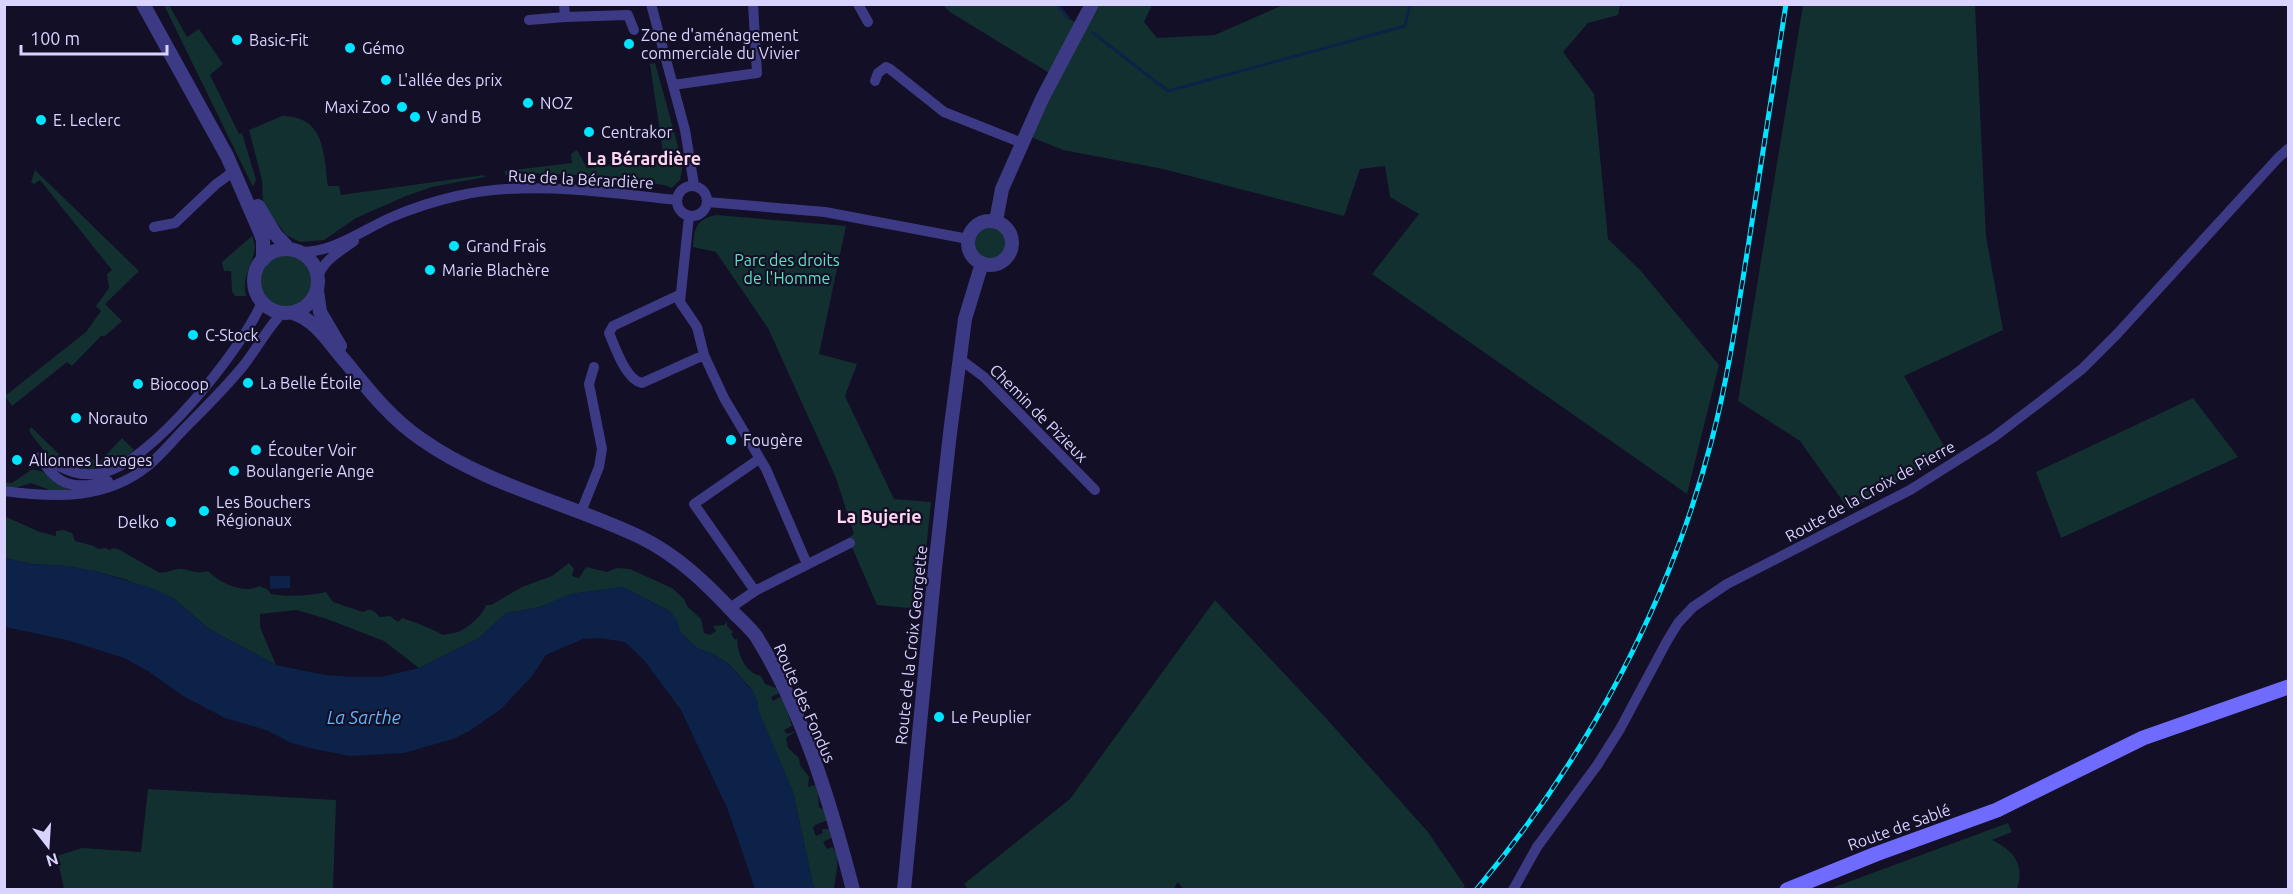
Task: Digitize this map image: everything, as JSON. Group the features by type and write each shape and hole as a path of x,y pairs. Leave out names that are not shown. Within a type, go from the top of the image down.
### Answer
{"main road":[{"name":"Route de Sablé","path":"1787,890 1876,854 1997,810 2143,738 2289,687"}],"street":[{"path":"4,491 50,496 79,495 114,485 138,473 163,452 235,376 270,326 288,313 308,305 317,291 318,277 314,264 293,251 267,222 227,156 144,4"},
{"path":"564,4 565,17"},
{"path":"651,4 691,156 694,185"},
{"path":"673,85 757,73 753,4"},
{"path":"858,4 868,22"},
{"path":"996,221 1002,189 1022,143 1042,99 1092,4"},
{"path":"529,20 628,15 634,30"},
{"path":"875,81 881,70 886,67 945,112 1022,143"},
{"name":"Route de la Croix de Pierre","path":"1513,890 1527,862 1598,764 1620,729 1667,640 1678,623 1693,607 1727,584 1935,475 1994,437 2040,402 2082,369 2118,333 2278,158 2289,149"},
{"path":"227,156 263,240 263,260"},
{"path":"154,227 175,223 215,185 234,171"},
{"path":"694,185 702,189 707,202 703,212 689,216 680,211 676,200 681,190 694,185"},
{"name":"Rue de la Bérardière","path":"293,251 311,253 327,249 381,222 427,204 496,189 562,190 676,200"},
{"path":"707,202 825,212 968,239"},
{"path":"689,216 679,295 683,308 697,327 704,355 724,398 777,493 807,564"},
{"path":"996,221 1008,230 1013,242 1012,249 1008,256 996,264 982,263 970,253 968,239 971,232 981,222 996,221"},
{"name":"Rue de la Bérardière","path":"318,277 321,268 332,257 381,222"},
{"path":"288,313 271,309 261,302 254,280 257,268 272,253 293,251"},
{"name":"Route de la Croix Georgette","path":"904,890 935,568 960,359 965,319 982,263"},
{"name":"Route des Fondus","path":"317,291 321,312 359,379"},
{"path":"679,295 613,326 609,333 627,372 637,382 642,382 704,355"},
{"path":"151,457 111,480 81,486 67,484 57,478 47,469 40,456 63,470 87,474 108,471 129,460 178,416 223,367 247,332 261,302"},
{"name":"Route des Fondus","path":"288,313 310,320 381,404 407,429 446,456 525,491 641,537 671,555 705,581 755,635 792,707 826,792 853,890"},
{"name":"Chemin de Pizieux","path":"960,359 984,377 1095,490"},
{"path":"580,512 599,467 602,449 588,384 594,367"},
{"path":"755,591 694,504 759,459"},
{"path":"730,608 755,591 850,543"}],"green space":[{"path":"164,5 169,5 187,37 199,29 223,64 210,75 239,134 242,133 256,180 253,187"},
{"path":"943,5 1057,5 1068,18 1080,25 1100,5 1152,5 1144,22 1157,38 1215,35 1283,5 1620,5 1618,15 1588,23 1563,52 1594,94 1608,239 1640,270 1719,365 1687,494 1372,274 1419,214 1390,197 1385,166 1360,169 1344,216 1163,169 1063,150 1026,135 1054,76 950,12"},
{"path":"1803,5 1975,5 1986,236 2003,330 1904,376 1948,453 1849,510 1800,441 1738,401"},
{"path":"655,63 683,164 680,180 672,188 664,185 585,176 505,175 505,171 572,163 571,154 577,150 587,168 664,159 650,64"},
{"path":"282,116 307,122 314,130 323,150 328,186 339,186 341,195 484,175 485,177 432,187 406,196 356,218 324,240 300,242 286,235 263,204 262,180 249,130"},
{"path":"35,170 139,271 105,304 122,321 105,336 101,336 72,366 67,362 12,406 5,396 86,332 101,311 96,306 109,288 107,274 112,270 40,180 34,184 31,182"},
{"name":"Parc des droits de l'Homme","path":"716,215 846,226 819,354 857,364 845,396 894,499 931,502 920,609 877,605 848,538 854,534 836,478 768,328 716,252 693,247 697,226 704,219"},
{"path":"990,226 1002,231 1007,243 1002,255 990,260 978,255 973,243 978,231"},
{"path":"252,236 254,250 246,278 246,296 235,296 232,291 231,271 224,271 222,262"},
{"path":"281,255 291,255 300,259 308,267 312,281 308,295 300,303 291,307 281,307 272,303 264,295 260,286 260,276 264,267 272,259"},
{"path":"2193,398 2238,457 2061,538 2036,472"},
{"path":"31,427 65,460 68,458 84,465 92,459 98,463 122,438 134,450 102,467 78,469 56,461 46,453 29,431"},
{"path":"31,470 47,474 72,491 50,490 31,483 15,488 5,486 4,482 12,483"},
{"path":"4,516 40,532 56,536 56,531 64,530 72,533 75,541 98,549 120,550 158,572 178,569 208,571 232,586 247,589 259,586 267,589 271,594 278,595 298,596 326,592 333,602 363,612 371,610 380,617 390,616 398,622 402,618 443,635 462,630 478,617 486,605 491,605 522,587 552,576 569,563 574,569 572,576 579,578 586,567 607,572 617,568 630,569 672,588 701,619 704,633 710,635 716,631 713,626 724,625 727,622 727,626 733,632 731,634 735,640 737,638 746,666 750,671 761,676 765,684 778,689 778,694 771,697 773,701 780,697 785,704 792,726 784,730 787,734 796,731 786,738 788,748 799,758 800,765 809,777 808,787 815,785 819,807 825,811 828,820 813,828 816,836 823,833 822,829 830,829 833,837 823,842 827,849 832,847 837,856 834,889 814,889 793,792 757,709 758,703 752,690 730,665 713,654 697,648 680,632 671,612 623,587 573,594 540,607 506,613 479,638 419,668 384,641 327,619 297,610 260,614 260,627 276,665 209,629 173,598 124,579 94,571 67,566 32,564 5,558"},
{"path":"1215,600 1324,716 1428,832 1465,886 1462,889 1184,890 1178,882 1173,890 969,890 964,884 1070,799"},
{"path":"148,789 336,800 333,889 64,889 57,856 82,848 141,852"},
{"path":"2008,823 2012,832 1992,840 2016,859 2020,872 2017,889 1829,889"}],"water":[{"name":"La Sarthe","path":"5,558 32,564 67,566 94,571 152,588 173,598 209,629 276,665 325,675 353,677 381,677 419,668 479,638 506,613 540,607 570,594 623,587 671,612 678,622 680,632 697,648 713,654 730,665 754,693 758,709 793,792 814,889 755,889 728,810 681,710 644,660 625,642 599,638 583,639 546,655 532,676 501,709 471,730 453,739 404,753 350,756 289,742 266,730 225,718 183,696 148,671 124,658 67,640 5,627"},
{"path":"270,576 290,576 290,588 270,589"}],"waterway":[{"path":"1057,4 1068,18"},
{"path":"1093,33 1168,91 1405,26 1410,4"}],"railway":[{"path":"1476,890 1516,840 1588,734 1647,620 1694,501 1712,439 1728,365 1786,4"}],"place":[{"name":"Basic-Fit","path":"237,40"},
{"name":"Zone d'aménagement commerciale du Vivier","path":"629,44"},
{"name":"Gémo","path":"350,48"},
{"name":"L'allée des prix","path":"386,80"},
{"name":"NOZ","path":"528,103"},
{"name":"Maxi Zoo","path":"402,107"},
{"name":"V and B","path":"415,117"},
{"name":"E. Leclerc","path":"41,120"},
{"name":"Centrakor","path":"589,132"},
{"name":"Grand Frais","path":"454,246"},
{"name":"Marie Blachère","path":"430,270"},
{"name":"C-Stock","path":"193,335"},
{"name":"La Belle Étoile","path":"248,383"},
{"name":"Biocoop","path":"138,384"},
{"name":"Norauto","path":"76,418"},
{"name":"Fougère","path":"731,440"},
{"name":"Écouter Voir","path":"256,450"},
{"name":"Allonnes Lavages","path":"17,460"},
{"name":"Boulangerie Ange","path":"234,471"},
{"name":"Les Bouchers Régionaux","path":"204,511"},
{"name":"Delko","path":"171,522"},
{"name":"Le Peuplier","path":"939,717"}],"district":[{"name":"La Bérardière","path":"644,158"},
{"name":"La Bujerie","path":"879,516"}]}
